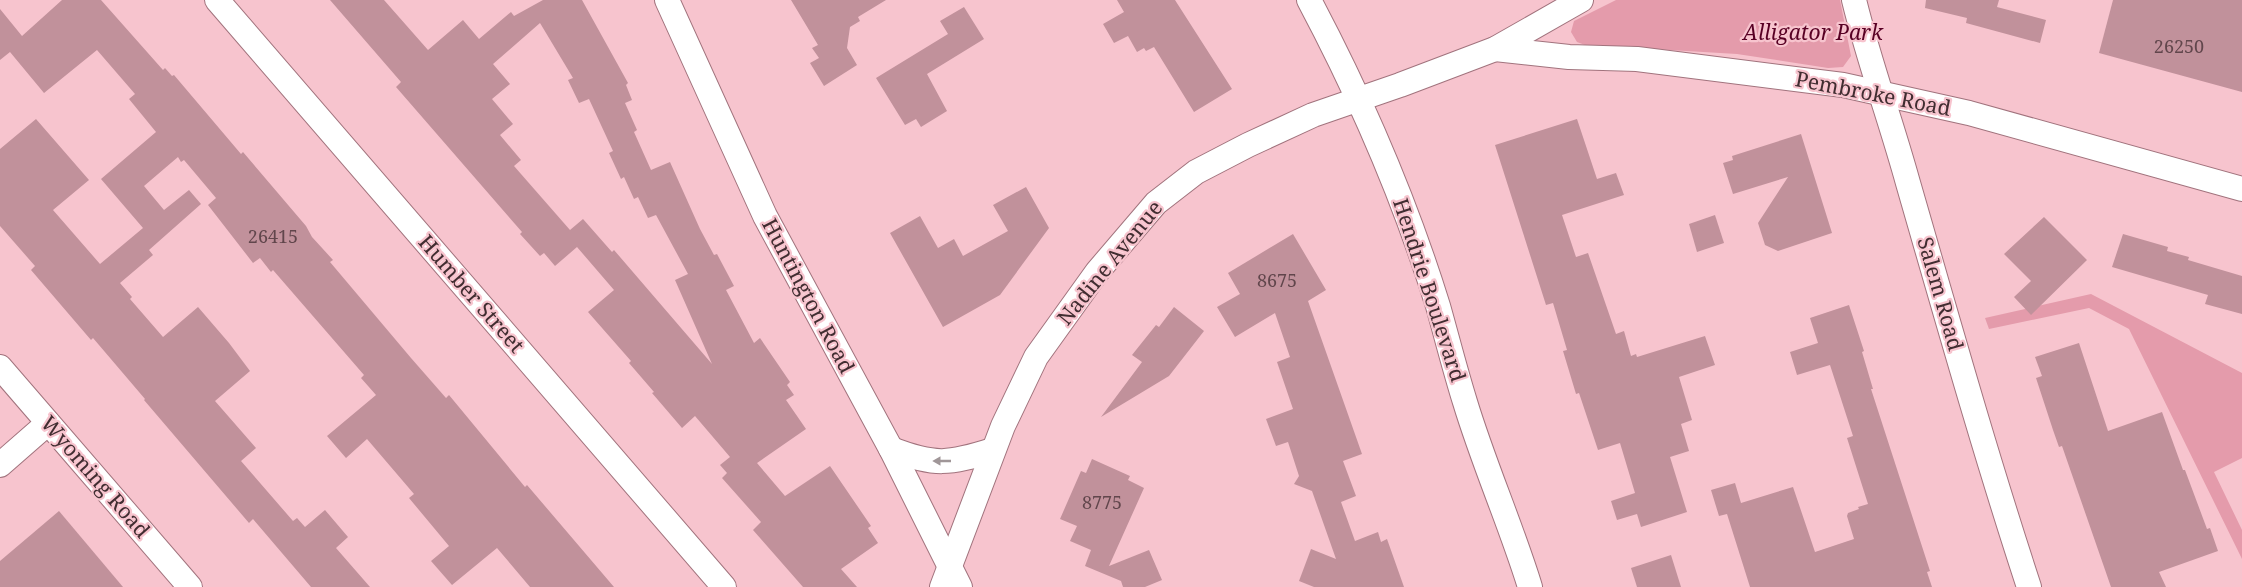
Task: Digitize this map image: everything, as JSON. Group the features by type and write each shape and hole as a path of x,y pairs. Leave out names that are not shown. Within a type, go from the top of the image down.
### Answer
{"street":[{"name":"Humber Street","path":"217,0 724,587"},
{"name":"Huntington Road","path":"667,0 765,216 891,449 945,577 960,587"},
{"name":"Hendrie Boulevard","path":"1309,0 1358,99 1408,221 1437,305 1465,402 1515,538 1530,587"},
{"name":"Nadine Avenue","path":"945,577 993,450 1036,357 1097,272 1156,203 1196,172 1248,145 1313,115 1495,49 1581,0"},
{"name":"Salem Road","path":"1854,0 1867,53 1882,93 1991,473 2029,587"},
{"name":"Pembroke Road","path":"1495,49 1569,57 1637,59 1825,82 1969,113 2242,189"},
{"name":"Wyoming Road","path":"0,367 190,587"},
{"path":"0,465 48,423"},
{"path":"891,449 916,459 929,461 958,461 993,450"}],"green space":[{"name":"Alligator Park","path":"1616,0 1840,0 1851,56 1843,67 1828,68 1737,54 1585,45 1577,42 1571,32 1574,21"},
{"path":"2091,294 2242,373 2242,458 2214,472 2242,530 2242,559 2129,329 2089,308 1989,329 1985,318"}],"building":[{"path":"62,0 101,0 163,70 165,68 172,76 174,75 306,226 312,237 333,260 330,262 411,358 446,398 449,395 525,487 527,485 614,587 530,587 497,548 452,585 431,561 449,546 409,498 414,494 367,439 346,458 327,436 376,395 361,378 364,375 273,270 271,272 260,258 253,263 208,205 216,198 184,160 181,162 178,157 144,186 164,210 189,190 201,204 149,250 153,255 120,283 132,297 130,299 163,337 198,307 229,343 250,371 215,401 256,448 241,461 293,521 297,518 305,527 325,510 348,537 336,548 370,587 311,587 253,519 249,523 93,338 91,340 31,270 35,266 0,226 0,149 36,119 89,180 53,210 100,264 143,228 101,179 156,132 129,99 135,94 97,50 44,93 10,52 0,60 0,9 22,36"},
{"path":"330,0 384,0 428,50 463,20 479,39 511,12 514,16 543,0 582,0 628,83 626,85 632,100 625,103 637,130 634,132 651,170 670,162 700,229 734,286 726,290 754,343 760,338 790,382 787,385 794,395 786,400 806,429 757,463 785,496 830,466 871,526 868,528 878,543 841,569 857,587 803,587 753,530 761,522 722,478 727,473 720,465 730,457 695,416 682,428 629,363 631,361 588,312 614,290 577,247 555,266 544,253 540,256 520,234 522,232 396,87 401,82","holes":["540,23 573,78 568,80 579,103 589,99 613,151 609,153 621,179 624,177 634,199 638,197 648,218 656,215 688,274 675,280 712,364 614,250 612,252 583,219 570,230 514,166 521,160 500,135 513,124 492,99 510,84 493,64"]},
{"path":"791,0 886,0 858,17 860,21 850,27 847,48 857,65 824,86 810,63 819,58 812,48 818,45"},
{"path":"1117,0 1175,0 1232,89 1194,112 1154,47 1146,51 1144,48 1137,52 1128,36 1114,43 1103,24 1124,12"},
{"path":"1926,0 1999,0 1997,7 2046,20 2040,43 1966,23 1967,18 1925,8"},
{"path":"2113,0 2242,0 2242,92 2099,53"},
{"path":"964,7 984,39 927,74 947,111 921,127 916,119 905,125 876,78 948,34 940,21"},
{"path":"1577,119 1597,179 1616,173 1624,195 1562,215 1576,257 1588,253 1616,334 1624,331 1631,356 1636,354 1637,357 1705,336 1715,365 1679,377 1692,420 1681,424 1689,451 1670,457 1687,512 1641,527 1637,514 1617,520 1611,501 1635,493 1620,443 1598,450 1579,393 1576,394 1563,351 1567,350 1553,303 1546,305 1495,145"},
{"path":"1801,134 1832,233 1778,251 1765,245 1758,223 1788,177 1733,194 1723,163 1733,160 1732,156"},
{"path":"1026,187 1049,228 1000,295 943,327 890,233 920,216 938,248 954,239 963,256 1008,231 993,205"},
{"path":"1715,215 1724,243 1697,252 1689,224"},
{"path":"2044,217 2087,260 2031,315 2014,297 2031,281 2004,254"},
{"path":"1293,234 1326,290 1308,301 1362,454 1343,461 1356,496 1341,502 1355,541 1378,532 1381,542 1387,539 1404,587 1314,587 1299,581 1311,549 1336,559 1312,491 1294,484 1299,476 1288,442 1276,446 1266,419 1293,409 1277,362 1290,357 1275,313 1235,337 1217,307 1240,294 1228,273"},
{"path":"2123,234 2168,247 2167,251 2189,257 2188,260 2242,276 2242,314 2205,304 2208,295 2112,267"},
{"path":"1849,305 1864,351 1862,352 1873,389 1871,389 1930,571 1927,572 1932,587 1750,587 1727,514 1719,516 1711,490 1735,483 1741,503 1793,487 1815,552 1854,539 1848,513 1868,504 1847,438 1853,436 1830,365 1797,375 1790,352 1818,343 1810,318"},
{"path":"1174,307 1204,331 1169,376 1101,417 1142,362 1132,355 1156,325 1159,327"},
{"path":"2079,343 2108,431 2162,412 2207,529 2210,528 2218,551 2159,572 2166,587 2111,587 2062,446 2059,447 2036,378 2042,376 2035,357"},
{"path":"1092,459 1130,476 1128,480 1144,488 1109,566 1149,550 1162,580 1145,587 1123,587 1121,581 1085,566 1091,550 1070,541 1077,526 1060,519 1081,471 1086,473"},
{"path":"59,511 123,587 0,587 0,561"},
{"path":"1671,555 1681,587 1637,587 1631,568"}]}
